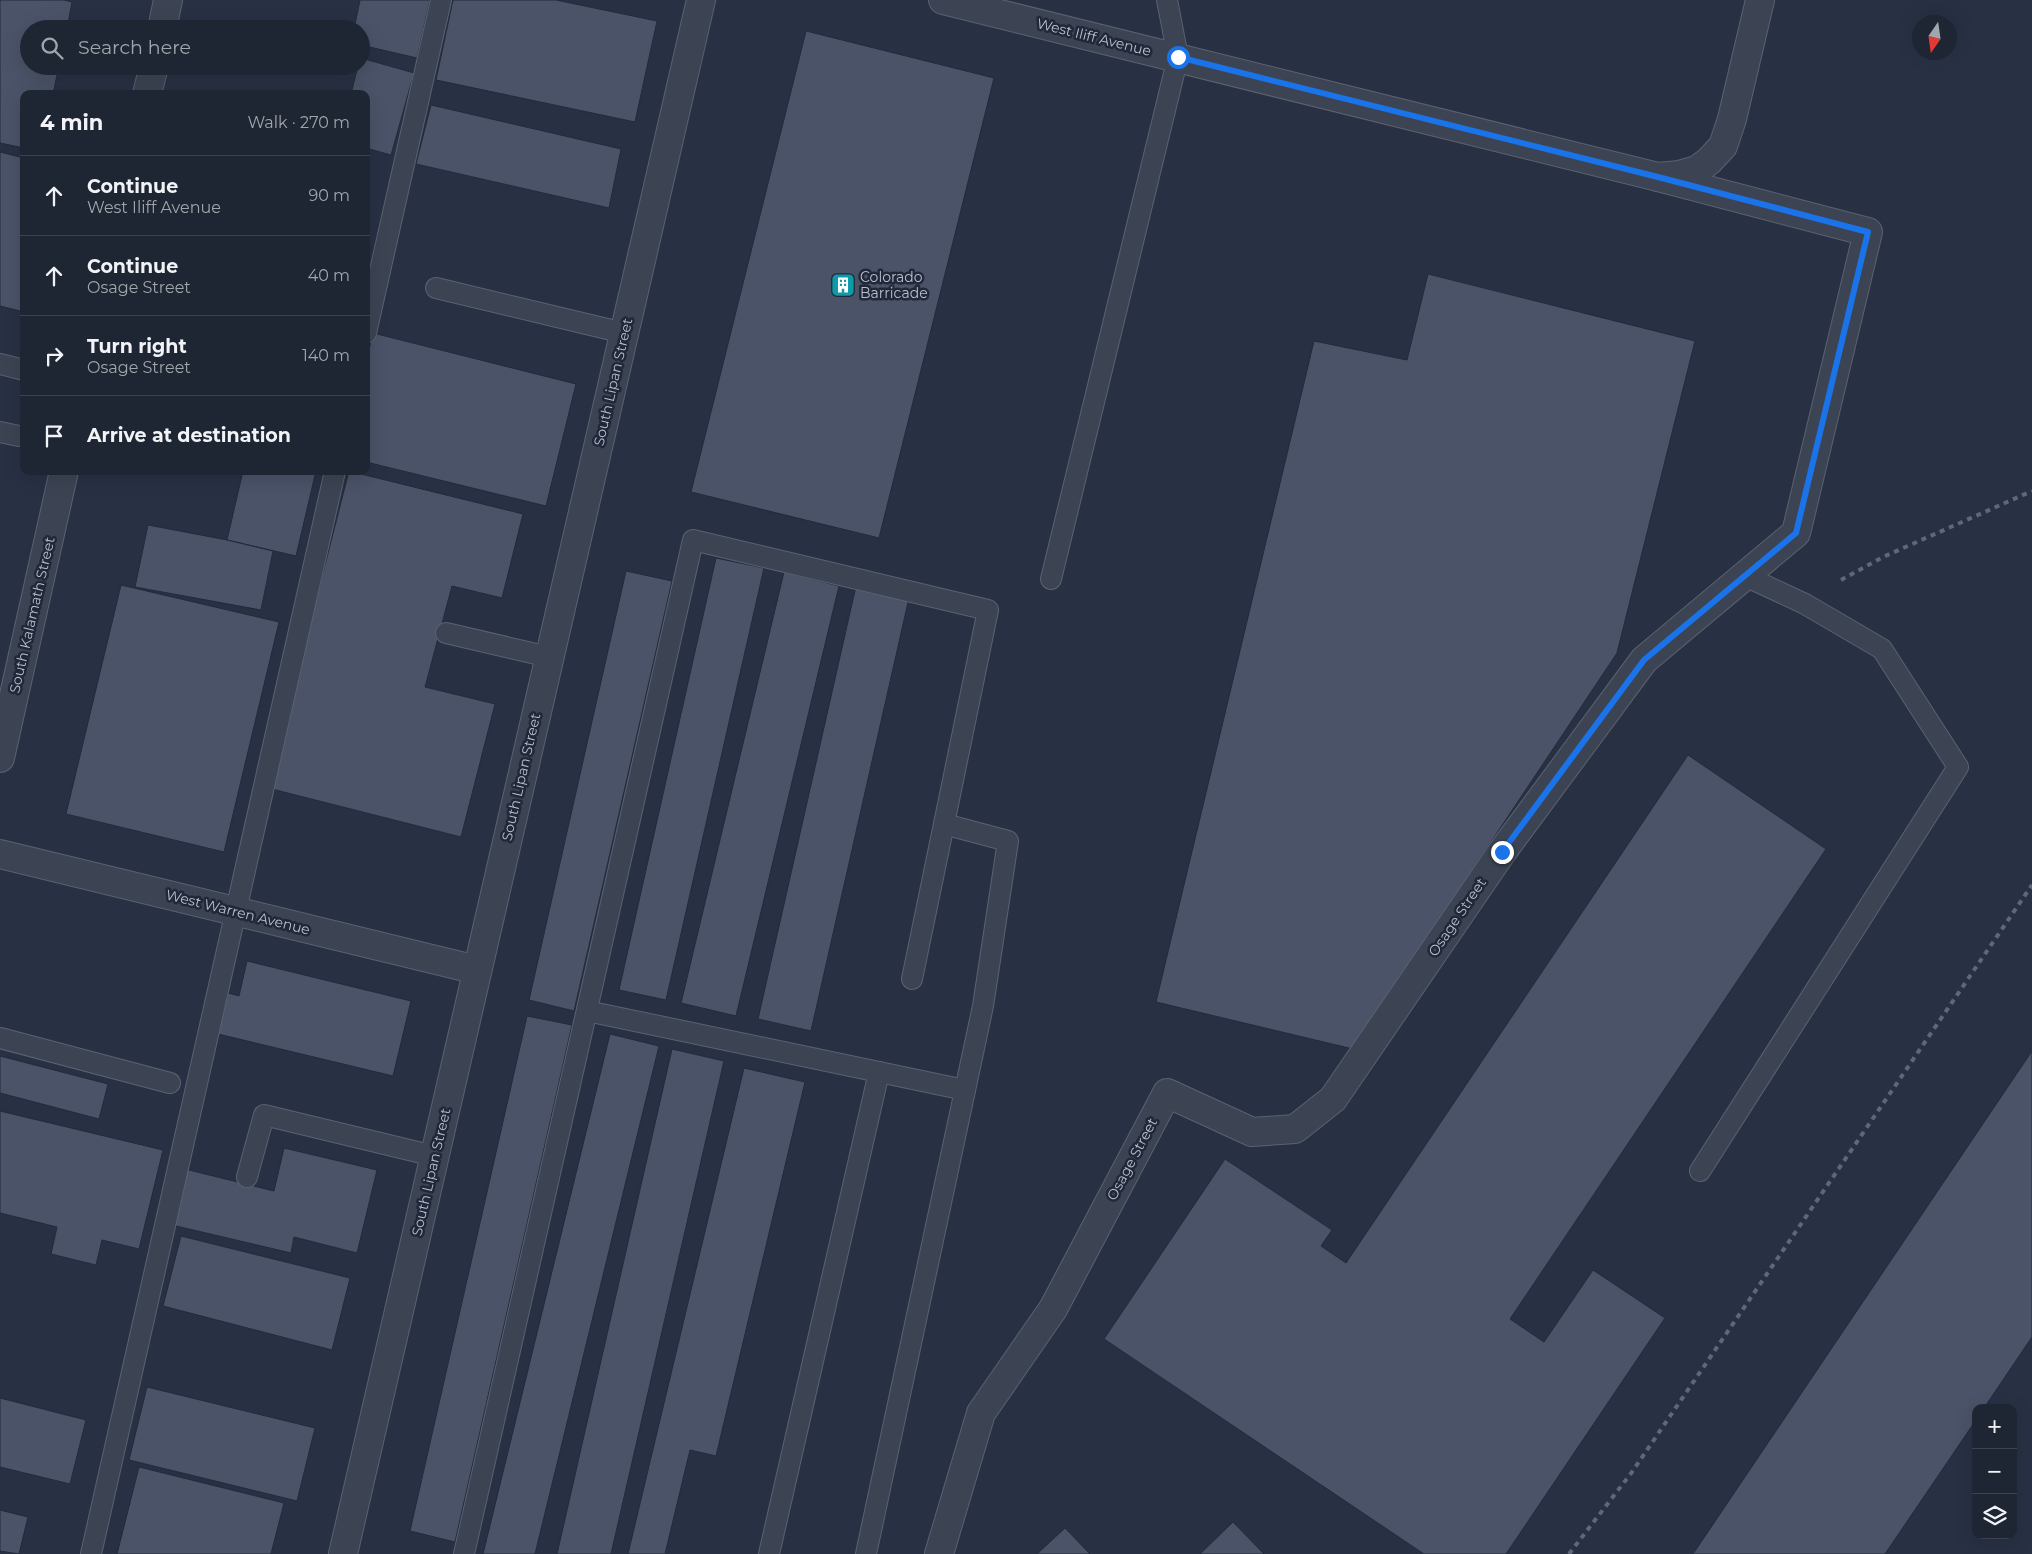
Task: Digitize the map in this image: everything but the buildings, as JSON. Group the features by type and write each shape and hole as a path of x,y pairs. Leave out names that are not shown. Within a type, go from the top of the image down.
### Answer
{"street":[{"path":"164,20 168,0"},
{"name":"South Lipan Street","path":"343,1554 701,0"},
{"name":"West Iliff Avenue","path":"943,0 1658,177 1678,175 1697,170 1709,161 1723,146 1732,119 1760,0"},
{"path":"148,90 152,75"},
{"name":"Osage Street","path":"939,1554 981,1413 1053,1309 1167,1093 1252,1132 1295,1129 1333,1099 1502,852 1644,660 1796,533 1868,232 1658,177"},
{"name":"South Kalamath Street","path":"0,758 63,475"},
{"name":"West Warren Avenue","path":"0,854 477,970"}],"lane":[{"path":"370,315 441,0"},
{"path":"1051,579 1178,57 1167,0"},
{"path":"436,288 624,333"},
{"path":"0,364 20,369"},
{"path":"91,1554 334,475"},
{"path":"464,1554 693,540 988,610 912,978"},
{"path":"1700,1171 1958,767 1882,649 1805,604 1745,576"},
{"path":"446,633 549,657"},
{"path":"866,1554 983,1006 1008,841 944,824"},
{"path":"587,1011 965,1090"},
{"path":"0,1038 170,1083"},
{"path":"769,1554 879,1072"},
{"path":"247,1177 264,1115 434,1156"}],"railway":[{"path":"1841,580 1883,557 2032,491"},
{"path":"1569,1554 1632,1472 2032,885"}],"place":[{"name":"Colorado Barricade","path":"843,285"}],"route":[{"path":"1178,57 1658,177 1868,232 1796,533 1644,660 1502,852"}]}
